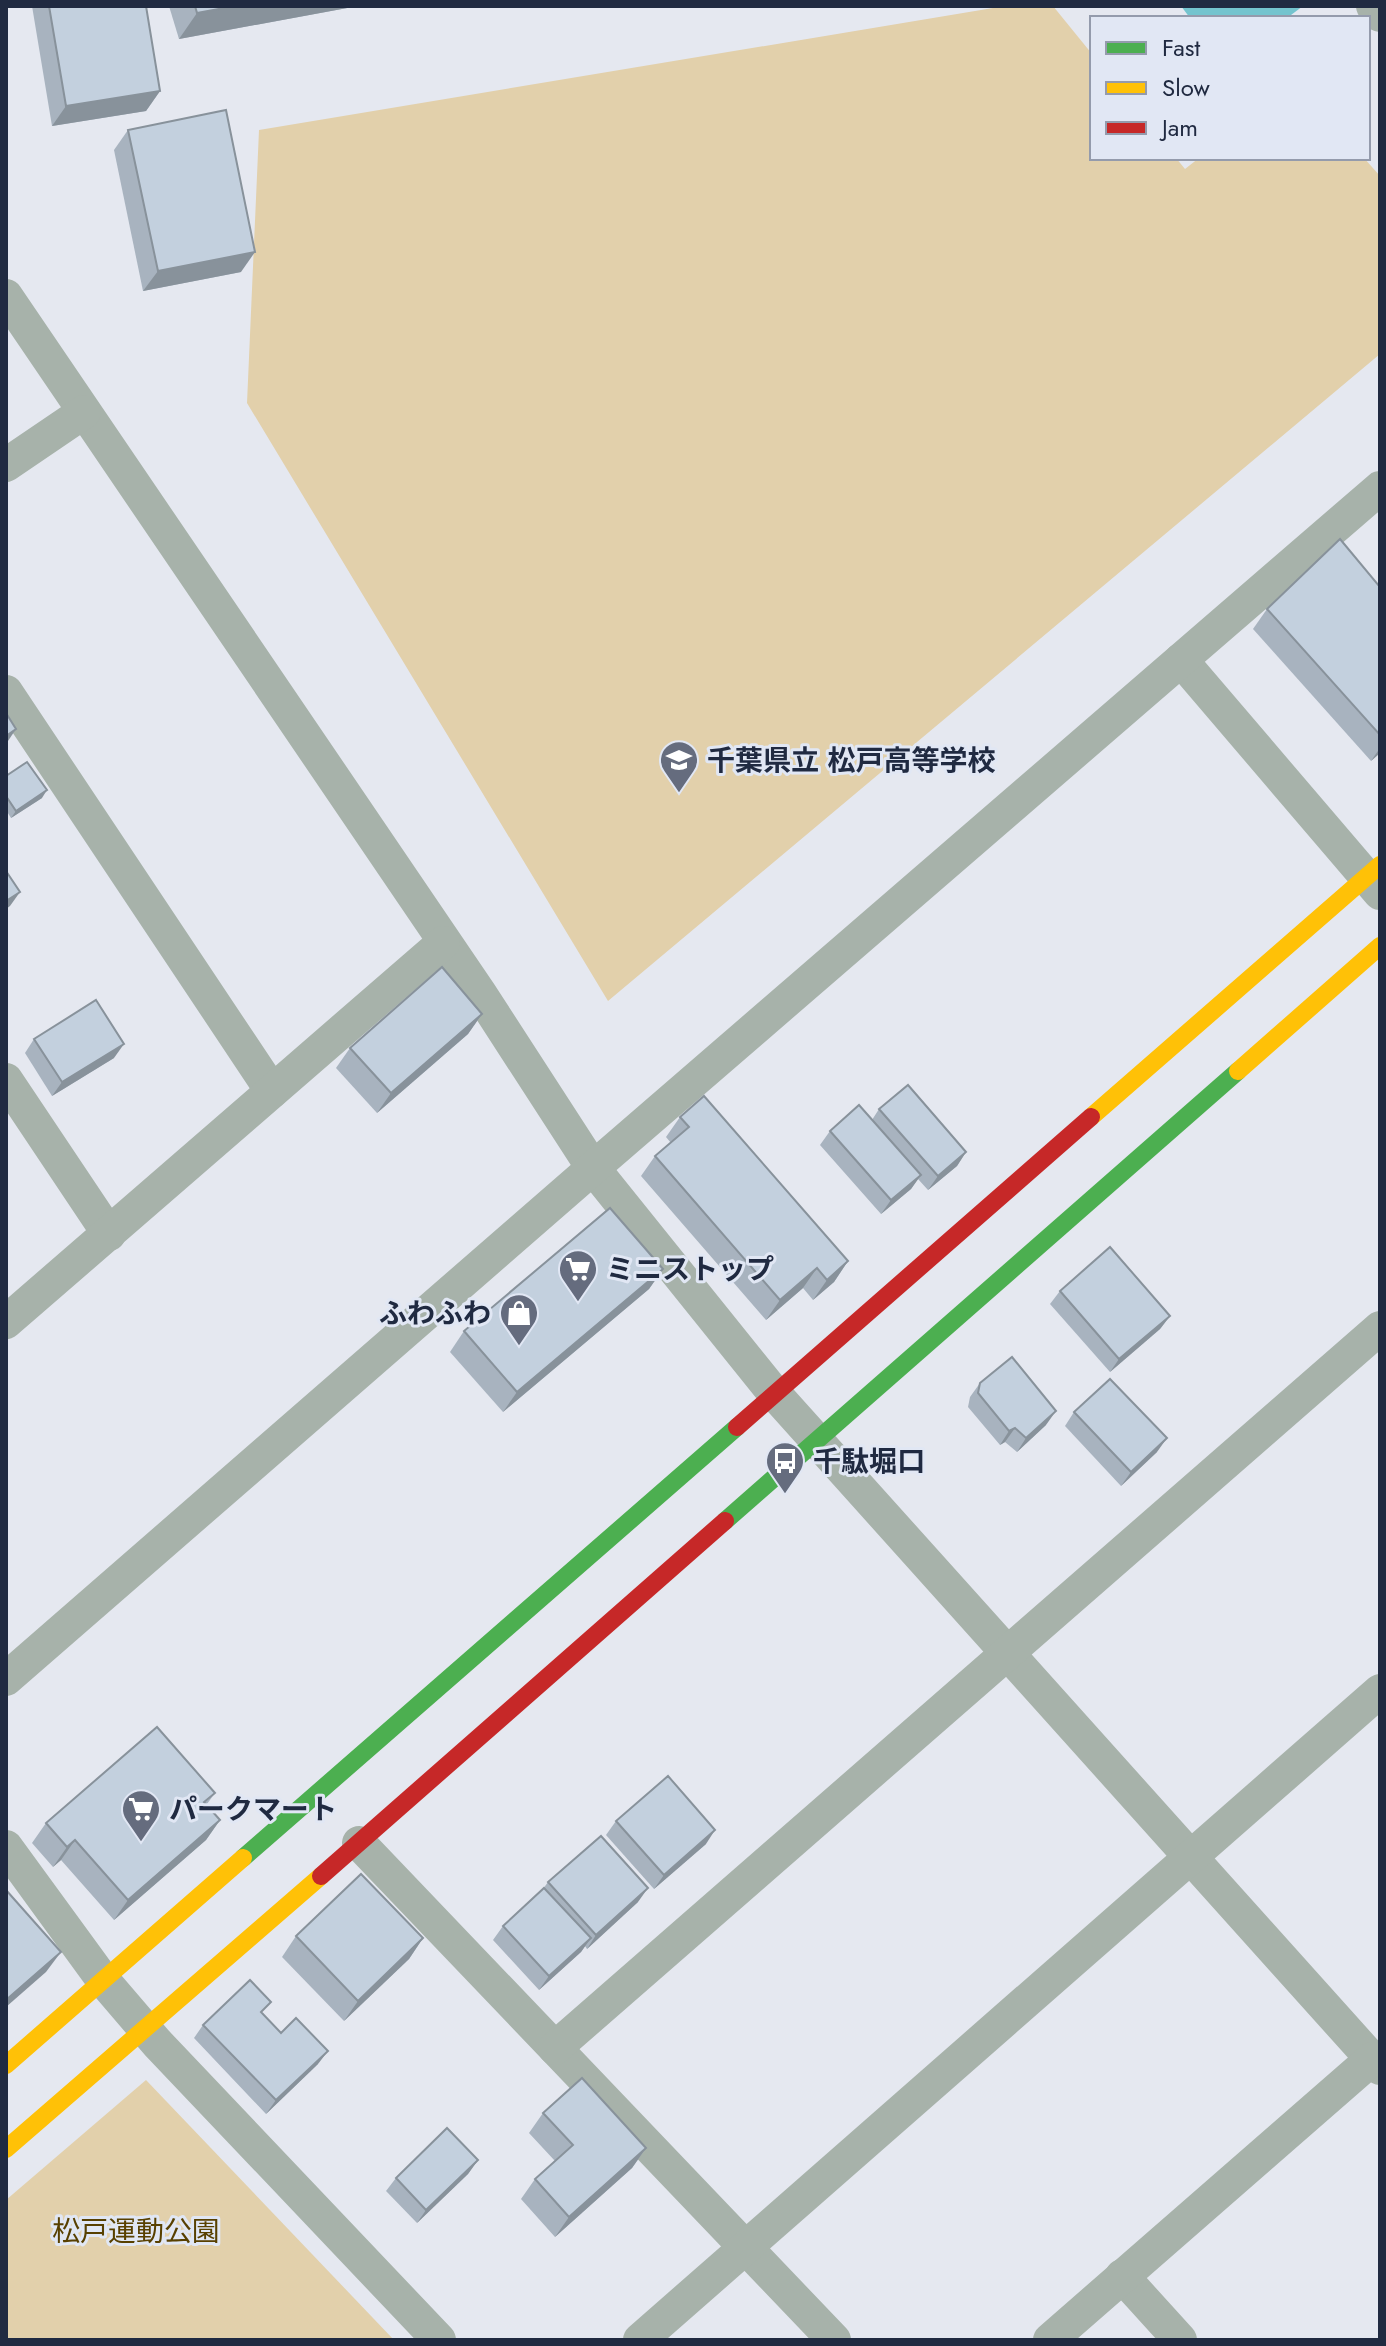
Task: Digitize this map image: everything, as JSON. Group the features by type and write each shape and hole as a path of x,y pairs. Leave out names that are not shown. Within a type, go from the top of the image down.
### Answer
{"street":[{"path":"1373,6 1380,15"},
{"path":"6,296 479,992 593,1168 774,1393 1378,2066 1122,2276 1050,2340"},
{"path":"6,465 84,412"},
{"path":"6,1679 1380,488"},
{"path":"6,2065 774,1393 1376,878 1181,660"},
{"path":"6,692 272,1091"},
{"path":"6,1322 443,943"},
{"path":"6,2149 1380,946"},
{"path":"6,1080 109,1234"},
{"path":"555,2048 1380,1328"},
{"path":"640,2340 1380,1691"},
{"path":"359,1843 834,2340"},
{"path":"6,1847 103,1980 144,2028 439,2340"},
{"path":"1122,2276 1180,2340"}],"green space":[{"name":"千葉県立 松戸高等学校","path":"1005,6 1053,6 1090,52 1090,160 1178,160 1185,169 1196,160 1366,160 1380,176 1380,354 608,1001 247,403 259,130"},
{"name":"松戸運動公園","path":"146,2080 394,2340 6,2340 6,2200"}],"water":[{"path":"1181,6 1303,6 1290,16 1188,16"}],"building":[{"path":"49,6 146,6 160,91 66,106"},
{"path":"195,6 235,6 197,13"},
{"path":"226,110 255,252 158,271 128,130"},
{"path":"1340,539 1380,587 1380,735 1267,609"},
{"path":"6,713 16,729 6,736"},
{"path":"27,762 47,790 16,811 6,796 6,776"},
{"path":"6,871 20,892 6,901"},
{"path":"442,967 482,1014 391,1093 350,1048"},
{"path":"96,1000 124,1044 62,1082 34,1039"},
{"path":"908,1085 966,1152 938,1176 879,1109"},
{"path":"704,1096 848,1261 827,1280 817,1268 780,1300 655,1156 689,1127 680,1117"},
{"path":"859,1105 921,1175 891,1200 830,1131"},
{"path":"610,1208 663,1269 517,1392 464,1331"},
{"path":"1110,1247 1170,1316 1119,1359 1060,1291"},
{"path":"1012,1357 1056,1411 1026,1438 1015,1428 1009,1431 978,1393 980,1383"},
{"path":"1110,1379 1167,1438 1131,1472 1074,1412"},
{"path":"157,1727 215,1793 204,1802 220,1820 128,1900 75,1840 67,1847 46,1823"},
{"path":"668,1776 715,1830 664,1875 616,1821"},
{"path":"601,1836 648,1888 596,1935 548,1882"},
{"path":"361,1874 423,1938 358,2001 296,1936"},
{"path":"544,1888 591,1938 549,1976 503,1926"},
{"path":"6,1890 61,1952 6,2000"},
{"path":"250,1980 271,2002 261,2012 281,2033 296,2018 328,2051 276,2100 203,2025"},
{"path":"582,2078 646,2148 569,2217 535,2179 573,2145 543,2113"},
{"path":"447,2128 478,2160 426,2210 396,2178"}],"traffic: fast":[{"path":"725,1521 1238,1071"},
{"path":"243,1858 737,1427"}],"traffic: slow":[{"path":"1091,1117 1380,865"},
{"path":"1238,1071 1380,946"},
{"path":"6,2065 243,1858"},
{"path":"6,2149 321,1876"}],"traffic: jam":[{"path":"737,1427 1091,1117"},
{"path":"321,1876 725,1521"}],"place":[{"name":"千葉県立 松戸高等学校","path":"679,794"},
{"name":"ミニストップ","path":"578,1303"},
{"name":"ふわふわ","path":"519,1347"},
{"name":"千駄堀口","path":"785,1495"},
{"name":"パークマート","path":"141,1843"}]}
